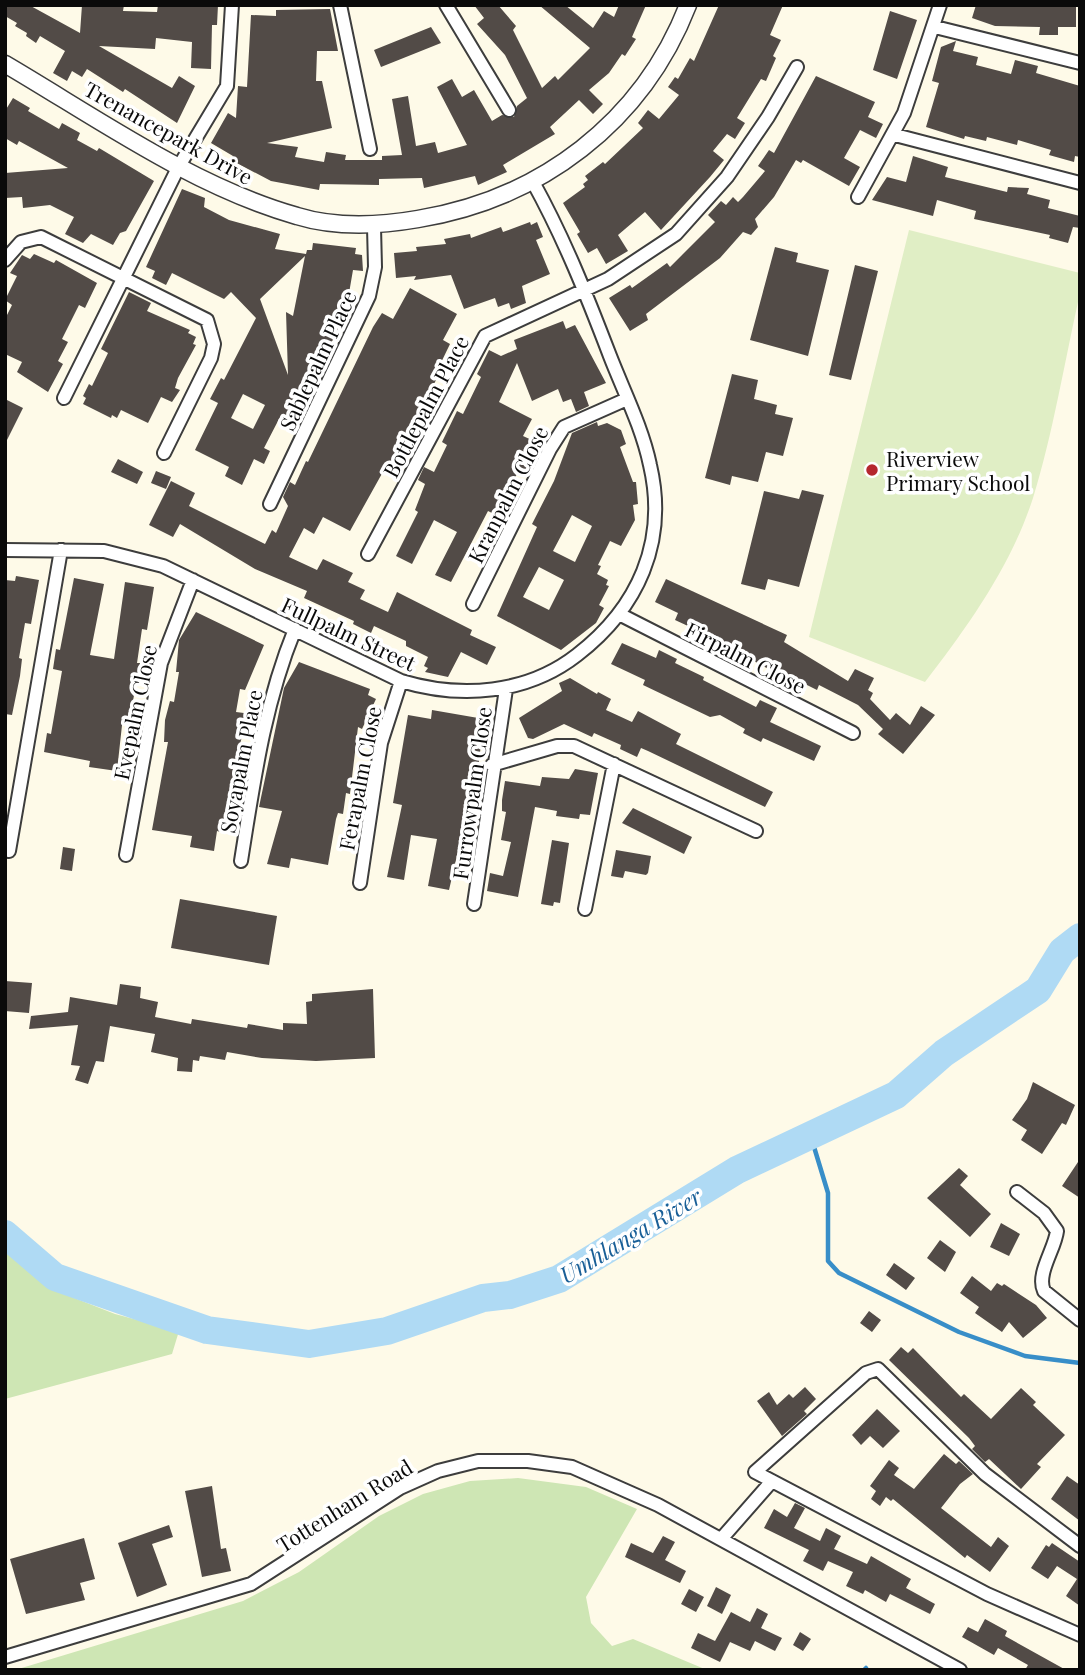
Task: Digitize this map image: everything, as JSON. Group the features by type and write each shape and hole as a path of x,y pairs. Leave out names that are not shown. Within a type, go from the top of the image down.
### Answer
{"street":[{"path":"64,398 179,166 227,86 232,5"},
{"path":"340,5 370,149"},
{"path":"446,5 509,110"},
{"name":"Trenancepark Drive","path":"5,64 179,166 233,194 299,217 374,227 487,204 533,182 579,151 627,107 658,65 688,5"},
{"path":"858,197 895,135 935,27 940,5"},
{"path":"935,27 1080,63"},
{"name":"Bottlepalm Place","path":"368,554 485,335 608,279 676,234 727,177 768,117 797,67"},
{"path":"895,135 1080,183"},
{"name":"Fullpalm Street","path":"5,550 104,551 135,557 193,580 401,681 447,691 506,688 566,664 621,615 646,567 655,512 650,465 627,399 564,239 533,182"},
{"name":"Sablepalm Place","path":"270,504 369,296 375,267 374,227"},
{"path":"5,260 21,242 41,237 195,311 207,320 213,331 211,358 164,453"},
{"name":"Kranpalm Close","path":"473,604 550,449 564,427 627,399"},
{"path":"9,850 61,550"},
{"name":"Evepalm Close","path":"126,855 161,663 193,580"},
{"name":"Firpalm Close","path":"621,615 853,733"},
{"name":"Soyapalm Place","path":"241,861 265,716 277,674 295,629"},
{"name":"Ferapalm Close","path":"360,883 381,743 401,681"},
{"name":"Furrowpalm Close","path":"474,904 492,765 506,688"},
{"path":"492,765 556,746 574,746 591,751 756,831"},
{"path":"585,909 614,764"},
{"path":"1017,1192 1044,1213 1056,1231 1041,1285 1044,1291 1080,1320"},
{"path":"1080,1546 985,1474 878,1370 866,1373 754,1472 987,1594 1080,1635"},
{"name":"Tottenham Road","path":"5,1657 251,1584 400,1488 438,1471 478,1461 528,1461 572,1467 615,1484 722,1538 960,1670"},
{"path":"722,1538 772,1482"}],"green space":[{"path":"909,230 1080,273 1080,293 1053,422 1024,523 987,594 925,682 809,637"},
{"path":"5,1249 54,1290 115,1314 179,1331 172,1354 5,1399"},
{"path":"518,1478 586,1487 637,1509 586,1597 591,1623 612,1646 633,1639 707,1670 15,1670 243,1601 299,1572 379,1516 423,1494 470,1481"}],"building":[{"path":"5,5 29,5 80,33 82,5 124,5 123,11 157,12 158,5 218,5 217,25 212,25 211,69 191,68 192,42 156,38 155,49 99,46 172,88 179,76 195,86 177,123 125,89 123,92 87,69 82,77 72,71 67,81 53,73 65,51 40,36 36,43 26,36 27,33 15,26 17,23 5,16"},
{"path":"474,5 498,5 516,26 513,30 542,88 555,76 558,80 590,48 539,5 565,5 593,28 604,11 614,17 619,5 646,5 632,37 636,39 625,56 622,54 609,73 589,90 603,104 593,114 579,100 550,127 555,134 503,165 507,172 478,185 475,176 424,188 422,178 379,179 379,185 320,184 319,190 271,181 231,160 233,156 211,143 228,113 236,118 238,86 247,87 251,15 276,16 276,10 330,9 338,51 317,51 316,81 322,81 332,128 267,143 298,147 295,157 324,162 326,152 346,155 345,160 382,160 382,156 402,155 392,99 408,96 416,146 435,142 438,153 467,145 437,87 452,79 462,97 474,90 492,121 502,115 514,117 517,106 527,98 505,55 477,24 484,18"},
{"path":"719,5 783,5 770,35 781,40 766,81 761,79 737,118 745,123 735,139 727,134 713,151 724,160 710,177 661,230 645,212 618,235 628,251 606,264 597,248 588,253 577,234 580,232 563,203 585,187 583,184 588,180 585,176 603,162 605,164 643,128 638,123 648,110 659,119 679,95 668,87 675,77 678,79 690,58 694,61"},
{"path":"976,5 1076,5 1076,27 1058,27 1058,35 1039,35 1040,27 995,26 972,18"},
{"path":"890,11 917,20 897,79 873,70"},
{"path":"431,27 441,43 381,67 374,50"},
{"path":"956,41 953,51 978,57 976,65 1011,74 1015,60 1038,66 1036,73 1080,86 1080,157 1075,156 1074,162 1049,155 1051,150 1018,140 1017,145 987,137 986,141 965,136 964,139 926,127 939,83 932,81 941,47"},
{"path":"816,76 875,102 868,117 883,124 876,138 860,130 844,158 860,167 849,186 803,160 801,163 796,160 774,197 755,219 758,227 751,235 743,232 720,258 646,314 648,320 630,331 609,298 630,285 632,288 667,263 670,267 715,222 708,215 721,201 726,205 733,197 738,202 743,197 765,171 758,166 769,150 774,153"},
{"path":"13,98 30,108 28,111 59,129 62,123 80,133 77,140 97,151 99,148 154,181 126,231 120,233 113,245 91,234 83,243 65,234 74,217 50,205 23,208 22,197 5,198 5,173 68,168 19,141 17,145 5,138 5,111"},
{"path":"913,156 948,167 945,177 1007,192 1008,187 1029,188 1027,194 1050,200 1048,208 1080,216 1080,228 1073,227 1068,243 1049,238 1050,235 974,219 976,211 937,200 933,216 872,200 887,177 906,182"},
{"path":"182,189 205,198 204,207 229,220 280,234 275,249 306,254 307,250 312,250 313,243 356,248 355,254 362,255 363,271 353,270 348,299 354,303 310,380 316,383 305,404 300,402 290,424 279,419 264,448 270,451 264,464 254,459 242,485 225,476 229,467 195,450 218,403 210,399 221,378 224,380 256,318 231,292 224,299 172,273 166,285 152,278 155,271 146,267","holes":["305,256 293,316 286,312 288,375 260,299","243,394 265,405 253,429 231,418"]},
{"path":"530,222 531,225 537,222 543,237 536,240 550,274 522,286 526,303 511,309 509,303 498,307 495,298 464,309 451,275 414,280 416,276 396,278 394,253 417,251 416,247 446,244 444,239 470,234 471,238 501,227 503,232"},
{"path":"775,247 798,253 796,262 829,270 808,356 750,340"},
{"path":"34,254 54,263 56,260 97,283 85,308 79,305 62,339 68,342 58,361 63,364 48,392 17,372 22,362 5,354 5,319 12,305 5,300 17,276 10,273 22,255 30,259"},
{"path":"855,265 878,271 851,380 829,375"},
{"path":"410,288 457,314 443,340 450,344 435,375 438,376 394,464 389,461 350,531 323,517 314,534 304,528 289,557 317,570 323,559 353,573 348,582 365,590 360,599 388,612 397,592 472,630 470,635 496,647 487,665 461,652 448,677 425,672 428,668 424,666 428,657 406,646 406,641 374,626 371,633 353,624 354,621 304,598 307,591 255,569 180,524 173,537 149,525 171,481 195,493 189,506 265,544 272,530 276,533 288,506 283,497 290,482 295,485 306,461 308,462 373,327 382,313 393,319"},
{"path":"129,292 151,303 147,311 190,330 188,333 196,337 193,344 196,345 178,378 175,388 180,390 172,402 161,397 148,423 121,410 117,418 112,415 111,418 83,404 86,398 83,396 89,384 92,386 108,353 101,349"},
{"path":"563,321 566,329 575,325 606,383 584,392 589,406 576,412 571,399 563,402 558,389 532,401 517,363 499,402 532,419 523,436 536,442 532,450 535,451 524,473 519,470 496,515 488,511 451,582 435,575 457,532 434,520 412,564 396,556 418,512 415,510 425,484 418,480 424,467 434,472 447,445 442,442 457,411 463,414 481,377 477,374 489,350 501,356 517,349 514,340"},
{"path":"732,374 758,380 754,399 777,405 775,414 793,418 783,456 766,452 758,482 732,476 730,485 705,478"},
{"path":"5,399 23,408 5,444"},
{"path":"597,422 598,426 607,423 621,430 626,444 620,447 633,482 636,482 638,504 633,505 635,520 621,546 610,541 598,565 601,566 597,574 608,580 606,585 609,586 599,605 604,608 596,623 561,650 497,616 537,527 532,524 554,481 572,433","holes":["572,515 592,526 575,562 553,551","539,567 564,580 549,610 523,597"]},
{"path":"118,459 143,472 137,484 111,472"},
{"path":"156,471 171,477 166,489 151,483"},
{"path":"802,490 824,495 799,587 768,579 765,590 741,584 764,491 799,499"},
{"path":"16,576 39,580 31,624 25,623 19,658 22,659 20,676 12,715 5,714 5,580 15,581"},
{"path":"74,578 104,584 90,655 114,659 125,582 154,587 147,630 142,629 137,663 140,663 130,717 123,716 117,771 89,767 90,761 44,752 47,733 51,734 62,671 53,669 56,649 60,650"},
{"path":"666,579 787,635 784,642 848,681 855,669 874,678 868,690 873,693 870,699 890,720 896,713 910,725 921,706 935,715 903,754 878,734 883,729 858,705 819,685 817,690 793,678 791,681 718,642 717,645 699,636 701,632 675,620 678,613 655,602"},
{"path":"196,612 264,645 245,690 240,689 236,712 244,713 245,725 233,771 237,771 230,810 224,833 217,831 214,851 190,847 192,836 152,830 168,742 164,742 165,720 170,701 174,702 179,672 176,672 179,640"},
{"path":"622,643 656,658 659,650 677,659 675,663 704,677 703,680 756,707 760,700 777,708 770,722 821,746 814,761 763,738 761,742 743,733 745,729 720,715 710,717 643,685 645,680 611,664"},
{"path":"299,662 370,689 368,695 376,699 362,729 358,727 350,794 346,793 343,814 338,813 336,819 328,865 291,858 289,868 267,864 282,811 259,807 284,688"},
{"path":"570,678 611,699 606,710 632,722 638,711 681,734 676,744 773,792 765,807 641,748 637,757 620,749 621,745 594,733 592,737 564,724 533,739 528,738 519,718 562,691 559,683"},
{"path":"432,710 484,719 479,761 449,890 428,886 437,839 411,835 404,880 387,877 402,805 393,803 408,715 431,719"},
{"path":"575,769 598,773 590,815 580,814 579,819 556,816 557,811 535,807 518,897 487,891 490,873 503,876 511,842 501,840 506,812 502,811 505,781 540,786 542,777 569,779"},
{"path":"633,808 692,837 684,854 622,823"},
{"path":"552,840 569,843 560,903 554,902 553,906 541,904"},
{"path":"63,847 75,849 72,871 60,869"},
{"path":"616,850 651,856 648,873 646,875 625,871 623,878 611,876"},
{"path":"180,899 277,916 269,965 171,948"},
{"path":"5,981 32,983 29,1013 5,1011"},
{"path":"120,984 141,987 140,998 158,1002 155,1017 191,1024 192,1019 247,1028 248,1024 283,1030 283,1023 307,1024 306,1002 312,1001 312,994 373,989 375,1058 316,1061 262,1058 227,1052 225,1060 200,1056 199,1061 193,1060 192,1072 177,1071 178,1058 151,1052 155,1034 110,1026 104,1062 96,1061 88,1084 75,1080 80,1066 71,1065 78,1025 29,1029 31,1016 68,1012 70,997 117,1005"},
{"path":"1033,1082 1075,1105 1066,1125 1062,1123 1042,1154 1021,1140 1027,1130 1012,1120 1027,1099"},
{"path":"1080,1159 1080,1198 1062,1186"},
{"path":"959,1168 968,1176 960,1185 991,1214 970,1237 927,1198"},
{"path":"1001,1223 1020,1234 1009,1256 990,1247"},
{"path":"940,1240 956,1252 945,1272 927,1258"},
{"path":"894,1263 915,1278 906,1290 886,1275"},
{"path":"972,1276 991,1291 997,1283 1002,1286 1004,1284 1036,1305 1047,1318 1023,1338 1009,1322 1002,1332 975,1313 979,1307 960,1293"},
{"path":"869,1311 881,1320 872,1332 860,1323"},
{"path":"901,1347 908,1353 913,1348 961,1397 964,1394 991,1419 1021,1388 1036,1402 1033,1405 1065,1435 1037,1464 1041,1467 1021,1489 989,1459 985,1462 972,1449 975,1446 969,1438 889,1360"},
{"path":"805,1387 816,1399 804,1411 807,1414 782,1436 757,1401 769,1392 777,1405 789,1394 793,1398"},
{"path":"877,1409 900,1431 883,1448 870,1436 861,1445 852,1435"},
{"path":"944,1454 956,1464 959,1461 973,1474 960,1484 941,1508 991,1547 998,1537 1009,1546 990,1572 967,1555 965,1558 893,1499 891,1501 886,1497 880,1506 871,1499 876,1491 870,1486 889,1460 899,1468 894,1475 914,1489"},
{"path":"1067,1476 1080,1485 1080,1521 1051,1499"},
{"path":"212,1486 221,1549 226,1548 231,1571 202,1577 185,1491"},
{"path":"795,1503 805,1508 794,1528 820,1541 826,1528 841,1536 834,1549 867,1564 871,1556 911,1579 906,1588 935,1604 930,1614 890,1594 886,1602 865,1590 863,1594 846,1586 853,1572 828,1561 823,1571 803,1561 809,1550 764,1528 774,1509 787,1517"},
{"path":"169,1525 173,1537 152,1544 167,1585 137,1597 118,1543"},
{"path":"663,1536 675,1542 665,1560 686,1571 680,1583 625,1557 631,1543 653,1553"},
{"path":"84,1538 95,1579 80,1583 85,1600 26,1614 10,1559"},
{"path":"1052,1543 1080,1562 1080,1606 1066,1596 1077,1579 1057,1566 1048,1579 1031,1568 1046,1545 1049,1547"},
{"path":"716,1587 731,1595 722,1614 707,1606"},
{"path":"689,1589 704,1597 696,1612 681,1604"},
{"path":"757,1608 768,1614 761,1628 782,1638 775,1651 755,1641 750,1651 730,1642 720,1662 691,1648 698,1633 715,1641 731,1612 750,1622"},
{"path":"985,1619 1007,1631 1005,1636 1066,1670 1025,1670 1028,1665 998,1648 994,1655 962,1637 968,1627 978,1632"},
{"path":"800,1632 811,1639 803,1651 793,1645"}],"waterway":[{"name":"Umhlanga River","path":"5,1234 55,1277 207,1330 309,1344 387,1331 483,1298 510,1295 559,1279 737,1170 896,1095 944,1053 1038,990 1062,951 1080,937"},
{"path":"811,1137 828,1193 828,1261 839,1273 959,1332 1025,1356 1080,1363"}],"place":[{"name":"Riverview Primary School","path":"872,470"}]}
